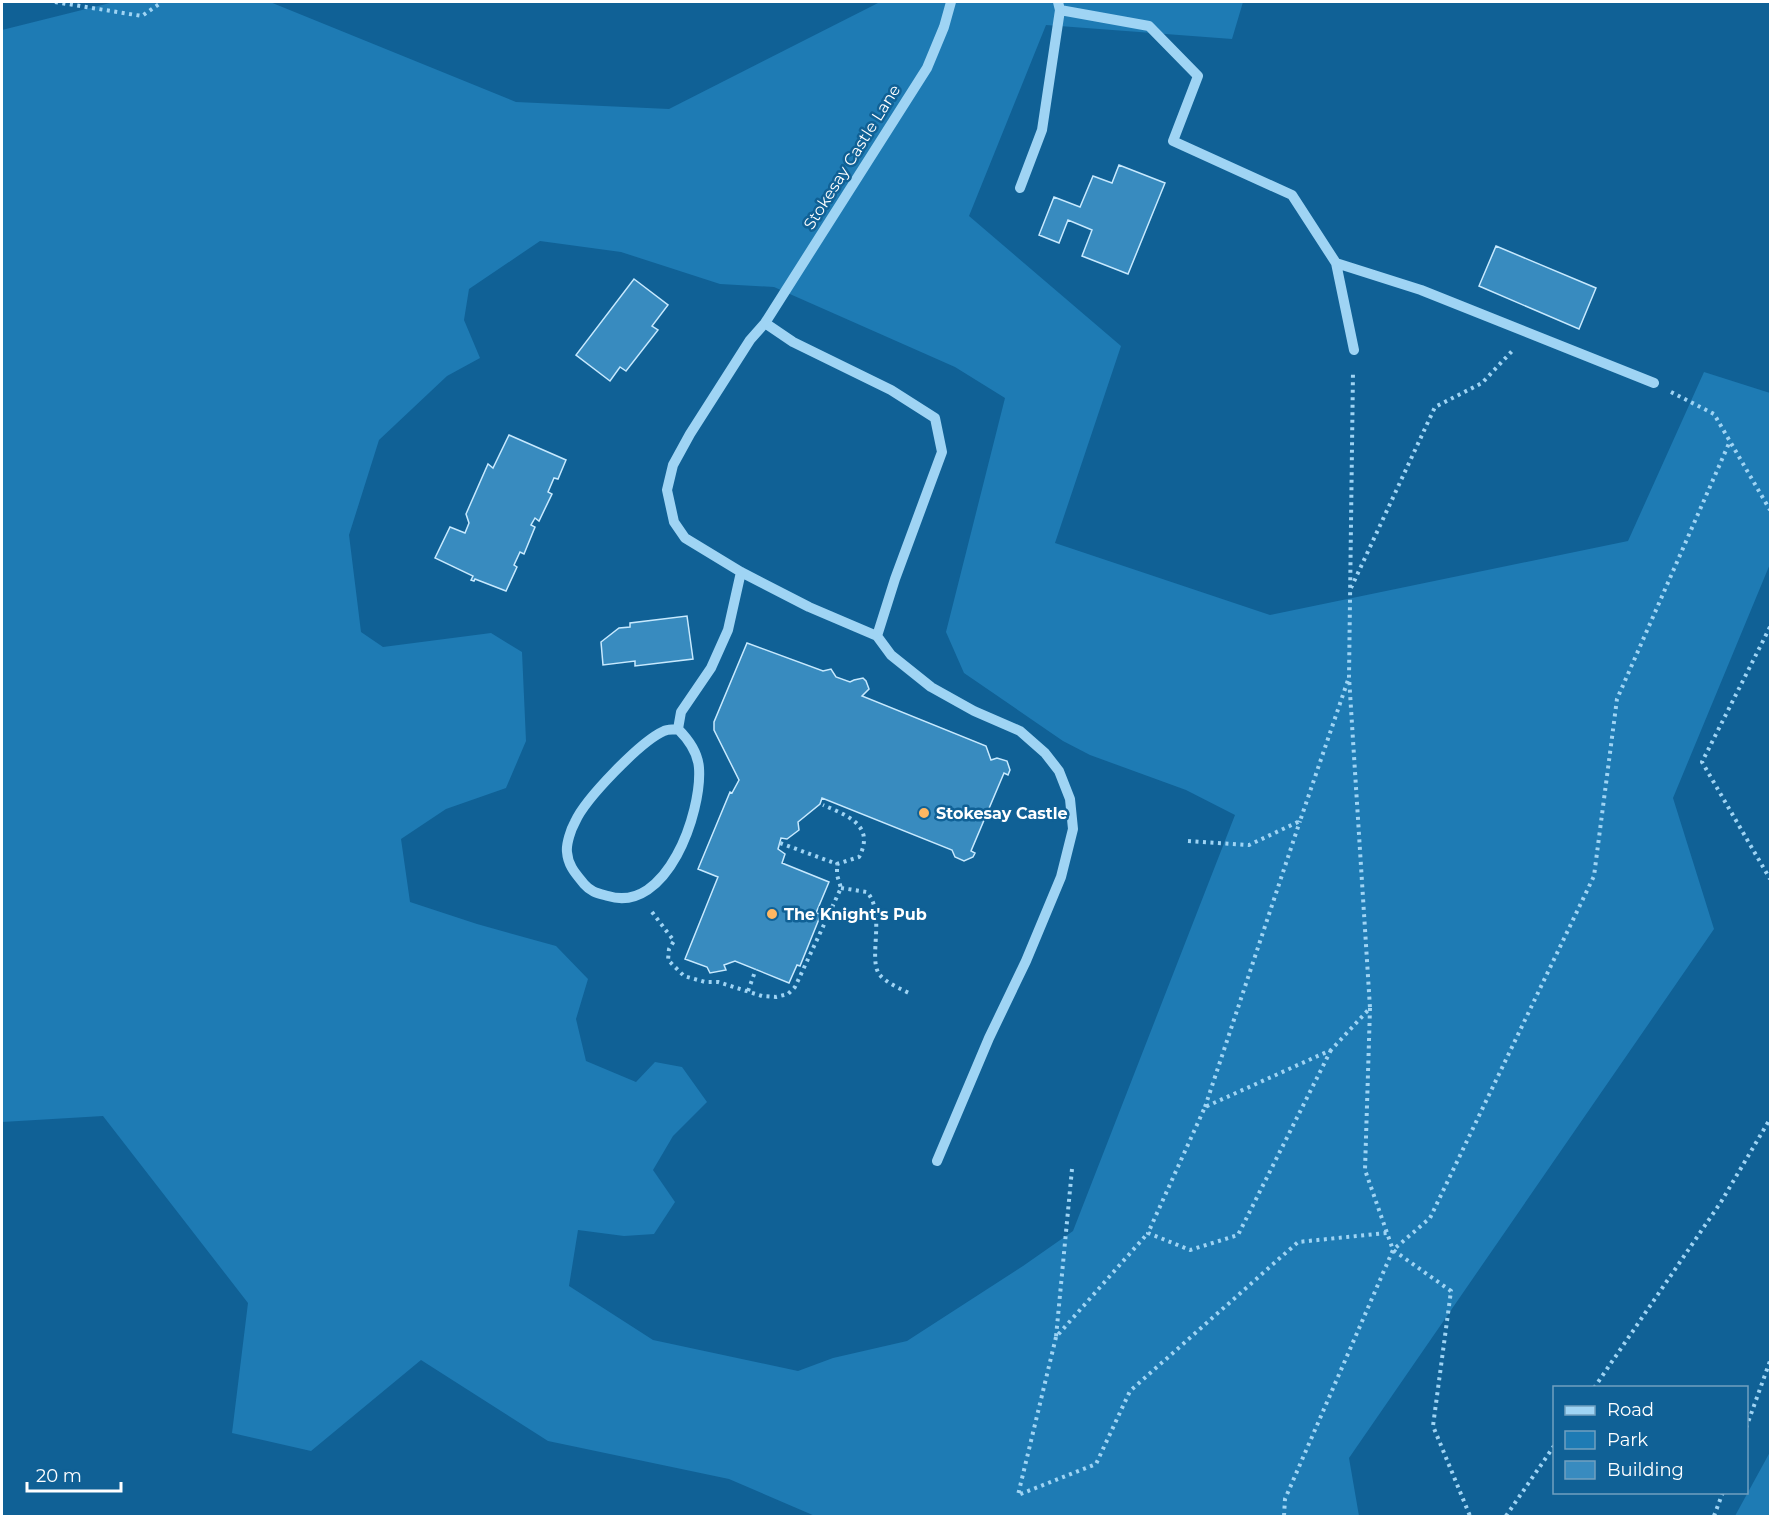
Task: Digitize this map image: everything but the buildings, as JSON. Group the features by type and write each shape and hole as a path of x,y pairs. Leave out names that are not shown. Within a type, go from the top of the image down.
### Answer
{"lane":[{"name":"Stokesay Castle Lane","path":"877,636 809,607 741,572 685,538 674,522 668,490 673,465 690,434 750,340 765,323 927,68 944,27 951,2"},
{"path":"1020,188 1042,130 1059,6 1149,26 1198,76 1173,141 1292,195 1336,263 1354,350"},
{"path":"1336,263 1421,290 1654,383"},
{"path":"765,323 793,342 891,390 934,418 942,452 895,579 877,636 891,655 931,687 974,711 1020,731 1045,753 1059,771 1070,799 1073,829 1061,878 1026,961 989,1038 938,1161"},
{"path":"678,729 681,712 711,668 728,630 741,572"},
{"path":"678,729 689,739 699,766 698,797 688,833 674,862 652,885 638,895 614,898 591,891 572,870 567,851 575,822 588,801 622,765 665,730 678,729"}],"path":[{"path":"55,2 142,16 162,2"},
{"path":"1351,589 1435,407 1482,383 1529,333"},
{"path":"1354,350 1349,677 1370,1008 1365,1170 1392,1250 1451,1291 1433,1426 1470,1516"},
{"path":"1654,383 1714,414 1770,510"},
{"path":"1284,1516 1285,1499 1392,1250 1430,1218 1594,876 1617,699 1730,441"},
{"path":"1770,627 1702,762 1770,879"},
{"path":"1056,1337 1148,1233 1204,1107 1349,677"},
{"path":"780,843 837,864 860,857 863,837 860,827 853,818 823,805"},
{"path":"1188,841 1249,845 1300,821"},
{"path":"638,895 674,941 669,949 668,960 684,976 776,998 788,994 795,987 841,888 837,875 837,864"},
{"path":"841,888 867,892 872,898 876,912 877,970 884,980 911,994"},
{"path":"748,991 756,969"},
{"path":"1148,1233 1190,1250 1238,1235 1330,1050 1370,1008"},
{"path":"1204,1107 1330,1050"},
{"path":"1595,1386 1721,1202 1770,1119"},
{"path":"1072,1169 1056,1337 1018,1495 1096,1464 1130,1391 1298,1242 1387,1233"},
{"path":"1748,1422 1770,1361"},
{"path":"1506,1516 1553,1447"},
{"path":"1714,1516 1722,1494"}],"green space":[{"path":"114,2 270,2 516,102 669,109 880,2 1243,2 1232,39 1046,25 969,216 1121,346 1055,543 1270,615 1628,541 1704,372 1770,393 1770,564 1673,798 1714,929 1349,1458 1359,1516 815,1516 729,1479 548,1441 421,1360 311,1451 232,1433 248,1303 103,1116 2,1122 2,30","holes":["540,241 621,252 720,284 774,287 955,367 1005,398 946,632 964,673 1063,741 1090,755 1186,790 1235,815 1073,1231 907,1341 833,1358 798,1371 653,1340 569,1286 578,1230 624,1236 654,1234 675,1202 653,1170 673,1136 707,1102 682,1067 655,1062 636,1082 586,1061 576,1019 588,979 556,946 410,902 401,839 446,809 506,788 526,741 522,652 491,633 383,647 361,632 349,535 379,440 447,376 480,358 464,320 469,289"]},
{"path":"1770,1452 1770,1516 1735,1516"}],"place":[{"name":"Stokesay Castle","path":"924,813"},
{"name":"The Knight's Pub","path":"772,914"}]}
